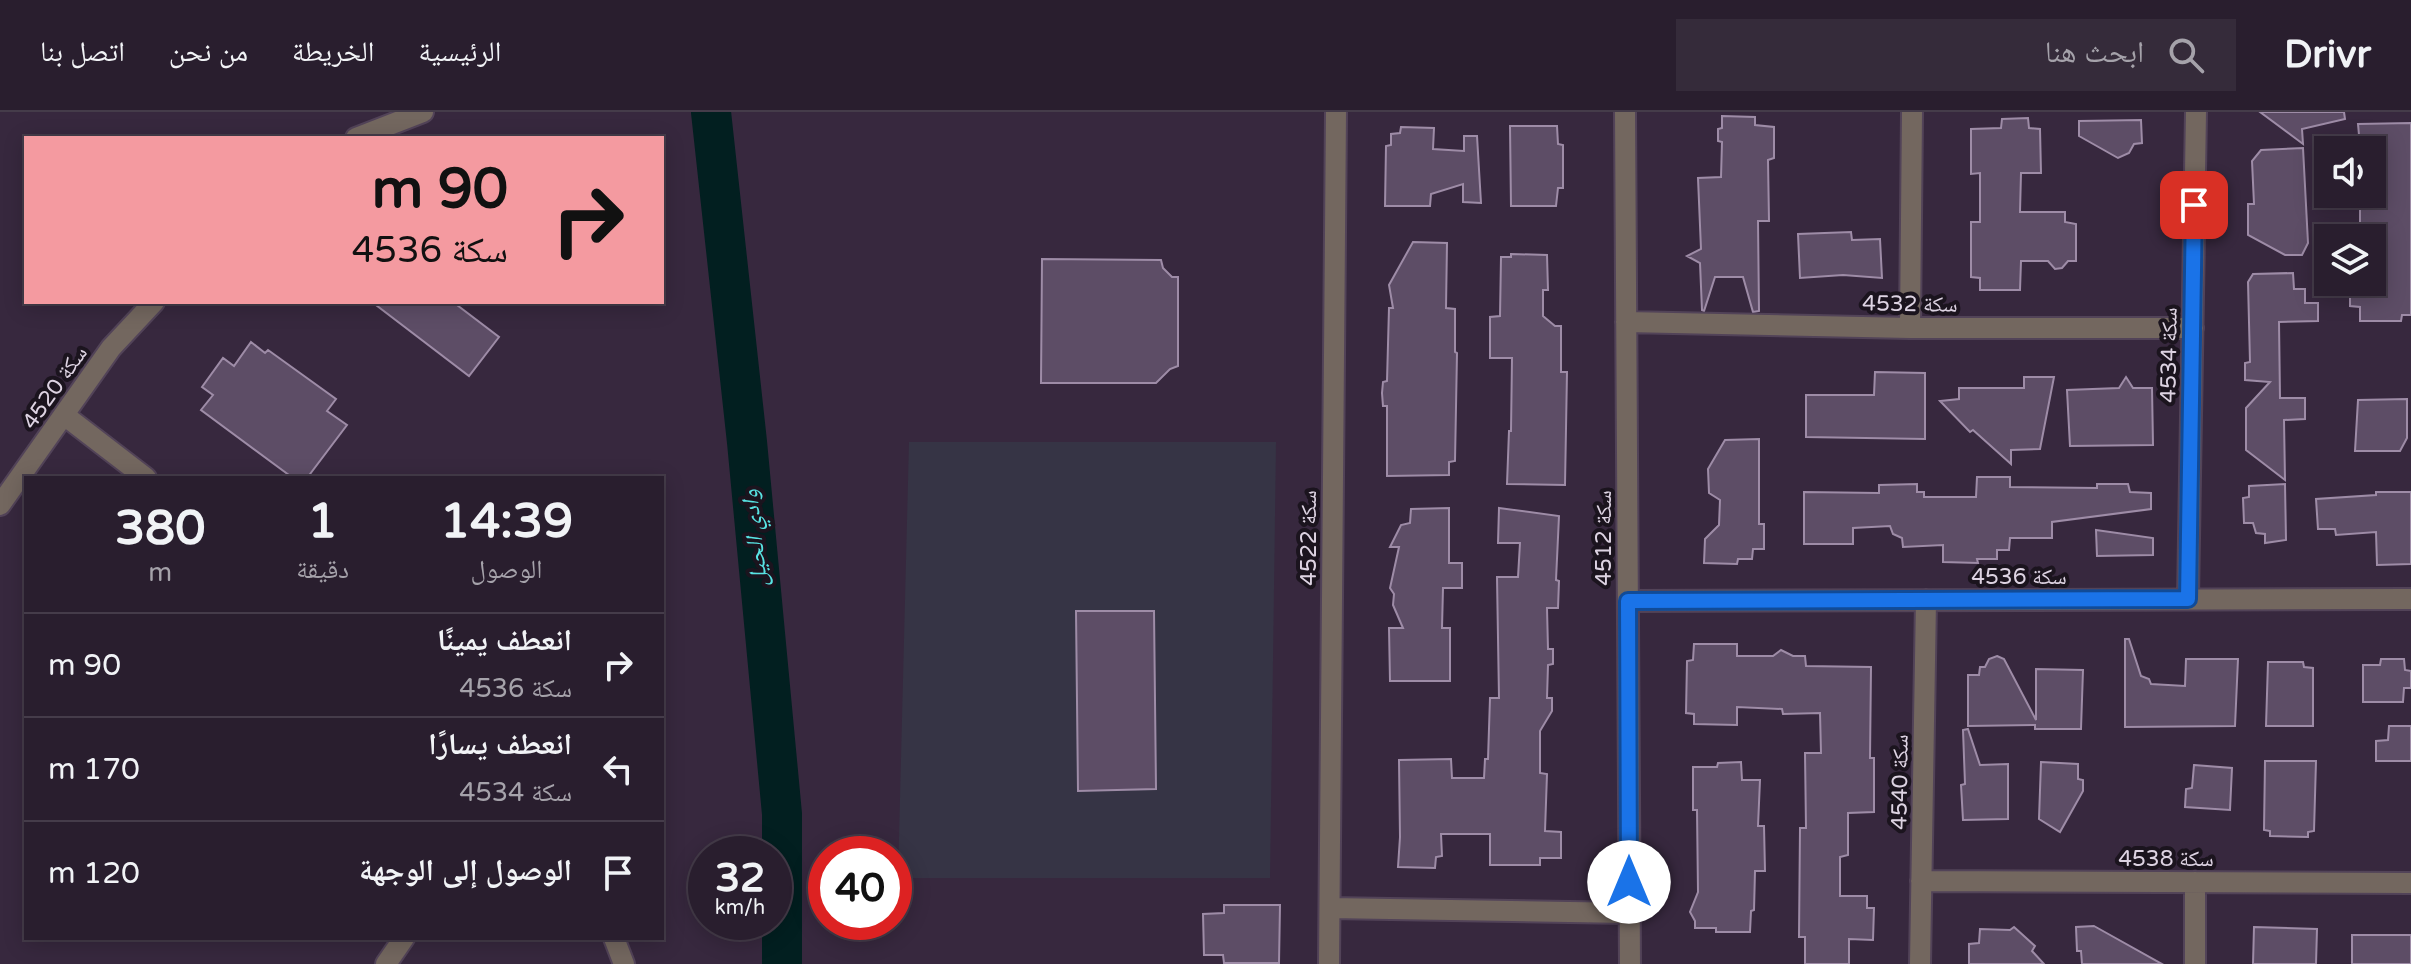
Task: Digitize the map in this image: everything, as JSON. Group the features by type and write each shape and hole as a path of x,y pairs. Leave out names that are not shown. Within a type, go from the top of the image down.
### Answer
{"street":[{"path":"361,136 423,112"},
{"name":"سكة 4522","path":"1329,964 1336,112"},
{"name":"سكة 4512","path":"1625,112 1630,964"},
{"path":"1910,328 1912,112"},
{"name":"سكة 4534","path":"2188,599 2196,112"},
{"name":"سكة 4520","path":"0,505 111,348 152,304"},
{"name":"سكة 4532","path":"1626,322 1910,328 2193,328"},
{"path":"64,415 143,476"},
{"name":"سكة 4536","path":"1628,601 2411,599"},
{"name":"سكة 4540","path":"1920,964 1926,600"},
{"name":"سكة 4538","path":"1921,881 2411,883"},
{"path":"2195,882 2195,964"},
{"path":"1330,908 1629,913"},
{"path":"386,964 403,940"},
{"path":"615,940 624,964"}],"shaded area":[{"path":"909,442 1276,442 1270,878 912,878 912,836 899,836"}],"building":[{"path":"2260,112 2344,112 2345,119 2302,129 2303,144"},
{"path":"1722,116 1755,117 1755,125 1774,127 1774,158 1768,160 1769,221 1758,221 1759,311 1753,312 1743,277 1715,277 1702,310 1700,263 1687,256 1701,249 1698,178 1721,177 1722,142 1718,141 1718,129 1722,128"},
{"path":"2028,118 2029,128 2040,129 2041,173 2021,173 2020,212 2065,212 2065,222 2076,224 2076,261 2068,261 2062,268 2055,269 2048,261 2021,261 2020,290 1980,290 1980,278 1971,277 1971,222 1980,222 1980,173 1971,174 1971,129 2001,128 2002,119"},
{"path":"2141,120 2142,143 2134,144 2129,153 2118,158 2079,136 2079,121"},
{"path":"2411,123 2411,315 2402,315 2401,321 2360,321 2360,307 2350,306 2350,296 2386,296 2386,224 2360,224 2360,208 2386,208 2386,136 2359,136 2358,124"},
{"path":"1510,126 1557,126 1558,144 1563,145 1563,188 1558,188 1556,206 1511,206"},
{"path":"1401,127 1434,128 1433,149 1464,151 1464,136 1477,136 1481,203 1463,202 1463,184 1431,194 1430,206 1385,206 1386,146 1391,145 1391,134 1400,133"},
{"path":"2303,148 2308,243 2302,255 2285,255 2248,235 2248,204 2254,204 2252,161 2261,150"},
{"path":"1851,232 1852,240 1880,239 1882,278 1843,275 1800,278 1798,234"},
{"path":"1413,242 1447,243 1446,308 1455,309 1457,353 1455,461 1449,462 1449,475 1387,476 1387,406 1383,406 1382,393 1383,382 1387,381 1389,308 1393,308 1389,285"},
{"path":"1511,254 1547,255 1548,290 1543,290 1543,316 1555,326 1561,326 1561,372 1567,372 1565,485 1507,484 1512,358 1490,358 1490,317 1500,316 1501,257 1511,257"},
{"path":"1042,259 1161,260 1163,268 1172,277 1178,277 1178,366 1170,369 1156,383 1041,383"},
{"path":"2293,273 2294,289 2305,289 2305,303 2318,303 2318,321 2279,322 2280,398 2305,398 2305,419 2284,420 2285,480 2246,450 2246,408 2270,382 2245,380 2245,363 2250,362 2248,282 2253,274"},
{"path":"375,304 456,304 499,337 469,376"},
{"path":"251,342 265,353 268,350 336,399 327,411 347,425 309,476 290,476 201,410 213,395 202,387 223,358 234,366"},
{"path":"1875,372 1925,373 1925,439 1806,437 1806,395 1874,395"},
{"path":"2024,377 2054,377 2040,449 2011,450 2011,464 1973,430 1970,432 1940,401 1959,399 1959,388 2024,388"},
{"path":"2126,377 2133,388 2152,388 2153,445 2070,446 2067,390 2119,388"},
{"path":"2407,399 2407,438 2400,451 2355,451 2358,400"},
{"path":"1759,439 1759,524 1764,524 1764,549 1753,549 1752,559 1738,559 1737,564 1704,563 1705,539 1719,525 1720,500 1709,493 1708,469 1725,440"},
{"path":"1977,477 2010,477 2010,487 2097,488 2097,484 2128,484 2130,492 2151,493 2151,509 2052,522 2052,538 2010,538 2009,550 1997,550 1997,559 1977,559 1978,563 1943,562 1943,545 1903,547 1902,538 1893,534 1890,526 1853,528 1853,544 1804,544 1804,492 1879,493 1879,485 1917,484 1917,492 1924,492 1924,497 1976,497"},
{"path":"2285,484 2286,540 2265,543 2265,534 2256,533 2253,523 2244,523 2243,498 2249,497 2249,486"},
{"path":"2376,492 2411,492 2411,564 2377,565 2376,532 2336,535 2335,529 2318,529 2316,499 2376,495"},
{"path":"1449,508 1449,563 1462,563 1462,588 1443,588 1442,628 1450,628 1450,681 1390,681 1389,628 1403,628 1393,605 1394,594 1390,588 1399,547 1390,547 1401,525 1410,523 1411,509"},
{"path":"1499,508 1559,516 1558,608 1547,608 1548,649 1553,649 1553,664 1548,665 1547,698 1552,698 1552,711 1540,731 1540,773 1547,774 1545,831 1561,832 1561,858 1540,858 1540,865 1490,865 1490,834 1441,834 1442,856 1436,857 1435,868 1398,867 1399,760 1451,759 1452,778 1484,778 1485,759 1488,759 1490,698 1499,698 1497,577 1518,577 1520,543 1498,543"},
{"path":"2096,530 2153,538 2153,555 2097,556"},
{"path":"1076,611 1154,611 1156,789 1078,791"},
{"path":"2125,639 2129,639 2141,676 2149,679 2151,684 2185,686 2186,659 2238,659 2235,726 2125,727"},
{"path":"1694,644 1737,644 1737,656 1773,656 1781,650 1793,656 1805,656 1806,666 1871,667 1870,758 1874,758 1874,812 1848,813 1848,855 1840,857 1840,896 1867,896 1867,908 1874,908 1873,940 1849,939 1849,964 1805,964 1805,937 1799,937 1800,828 1806,828 1805,753 1821,753 1820,713 1783,714 1782,709 1737,707 1737,725 1694,724 1694,714 1686,713 1687,661 1693,660"},
{"path":"1997,656 2004,659 2036,720 2036,669 2083,670 2081,729 2035,729 2035,725 1968,726 1968,675 1979,675 1980,667 1985,667 1989,659"},
{"path":"2381,659 2404,659 2405,670 2411,671 2411,688 2404,688 2403,702 2363,702 2363,665 2380,665"},
{"path":"2268,662 2303,662 2304,667 2313,668 2313,726 2266,726"},
{"path":"2389,726 2411,726 2411,761 2376,761 2376,741 2388,740"},
{"path":"1968,729 1980,765 2008,764 2008,819 1963,820 1963,730"},
{"path":"2265,761 2316,761 2314,831 2308,832 2308,837 2270,836 2270,831 2264,830"},
{"path":"1741,762 1742,780 1760,780 1758,826 1764,826 1765,871 1755,871 1750,932 1716,932 1716,928 1695,928 1690,912 1698,892 1693,767 1717,767 1718,763"},
{"path":"2041,762 2078,764 2078,779 2083,780 2083,791 2060,832 2039,819"},
{"path":"2194,765 2232,768 2230,810 2185,807 2186,789 2192,788"},
{"path":"1224,905 1280,905 1279,963 1224,963 1223,955 1204,955 1203,914 1224,913"},
{"path":"2094,926 2162,964 2082,964 2081,951 2077,951 2076,927"},
{"path":"2014,927 2035,946 2032,951 2044,964 1969,964 1969,944 1979,943 1980,929 2010,930"},
{"path":"2254,927 2317,929 2316,964 2253,964"},
{"path":"2352,935 2411,935 2411,964 2352,964"}],"waterway":[{"name":"وادي الحيل","path":"711,112 747,442 782,814 782,964"}],"route":[{"path":"1629,882 1628,601 2188,599 2194,205"}]}
